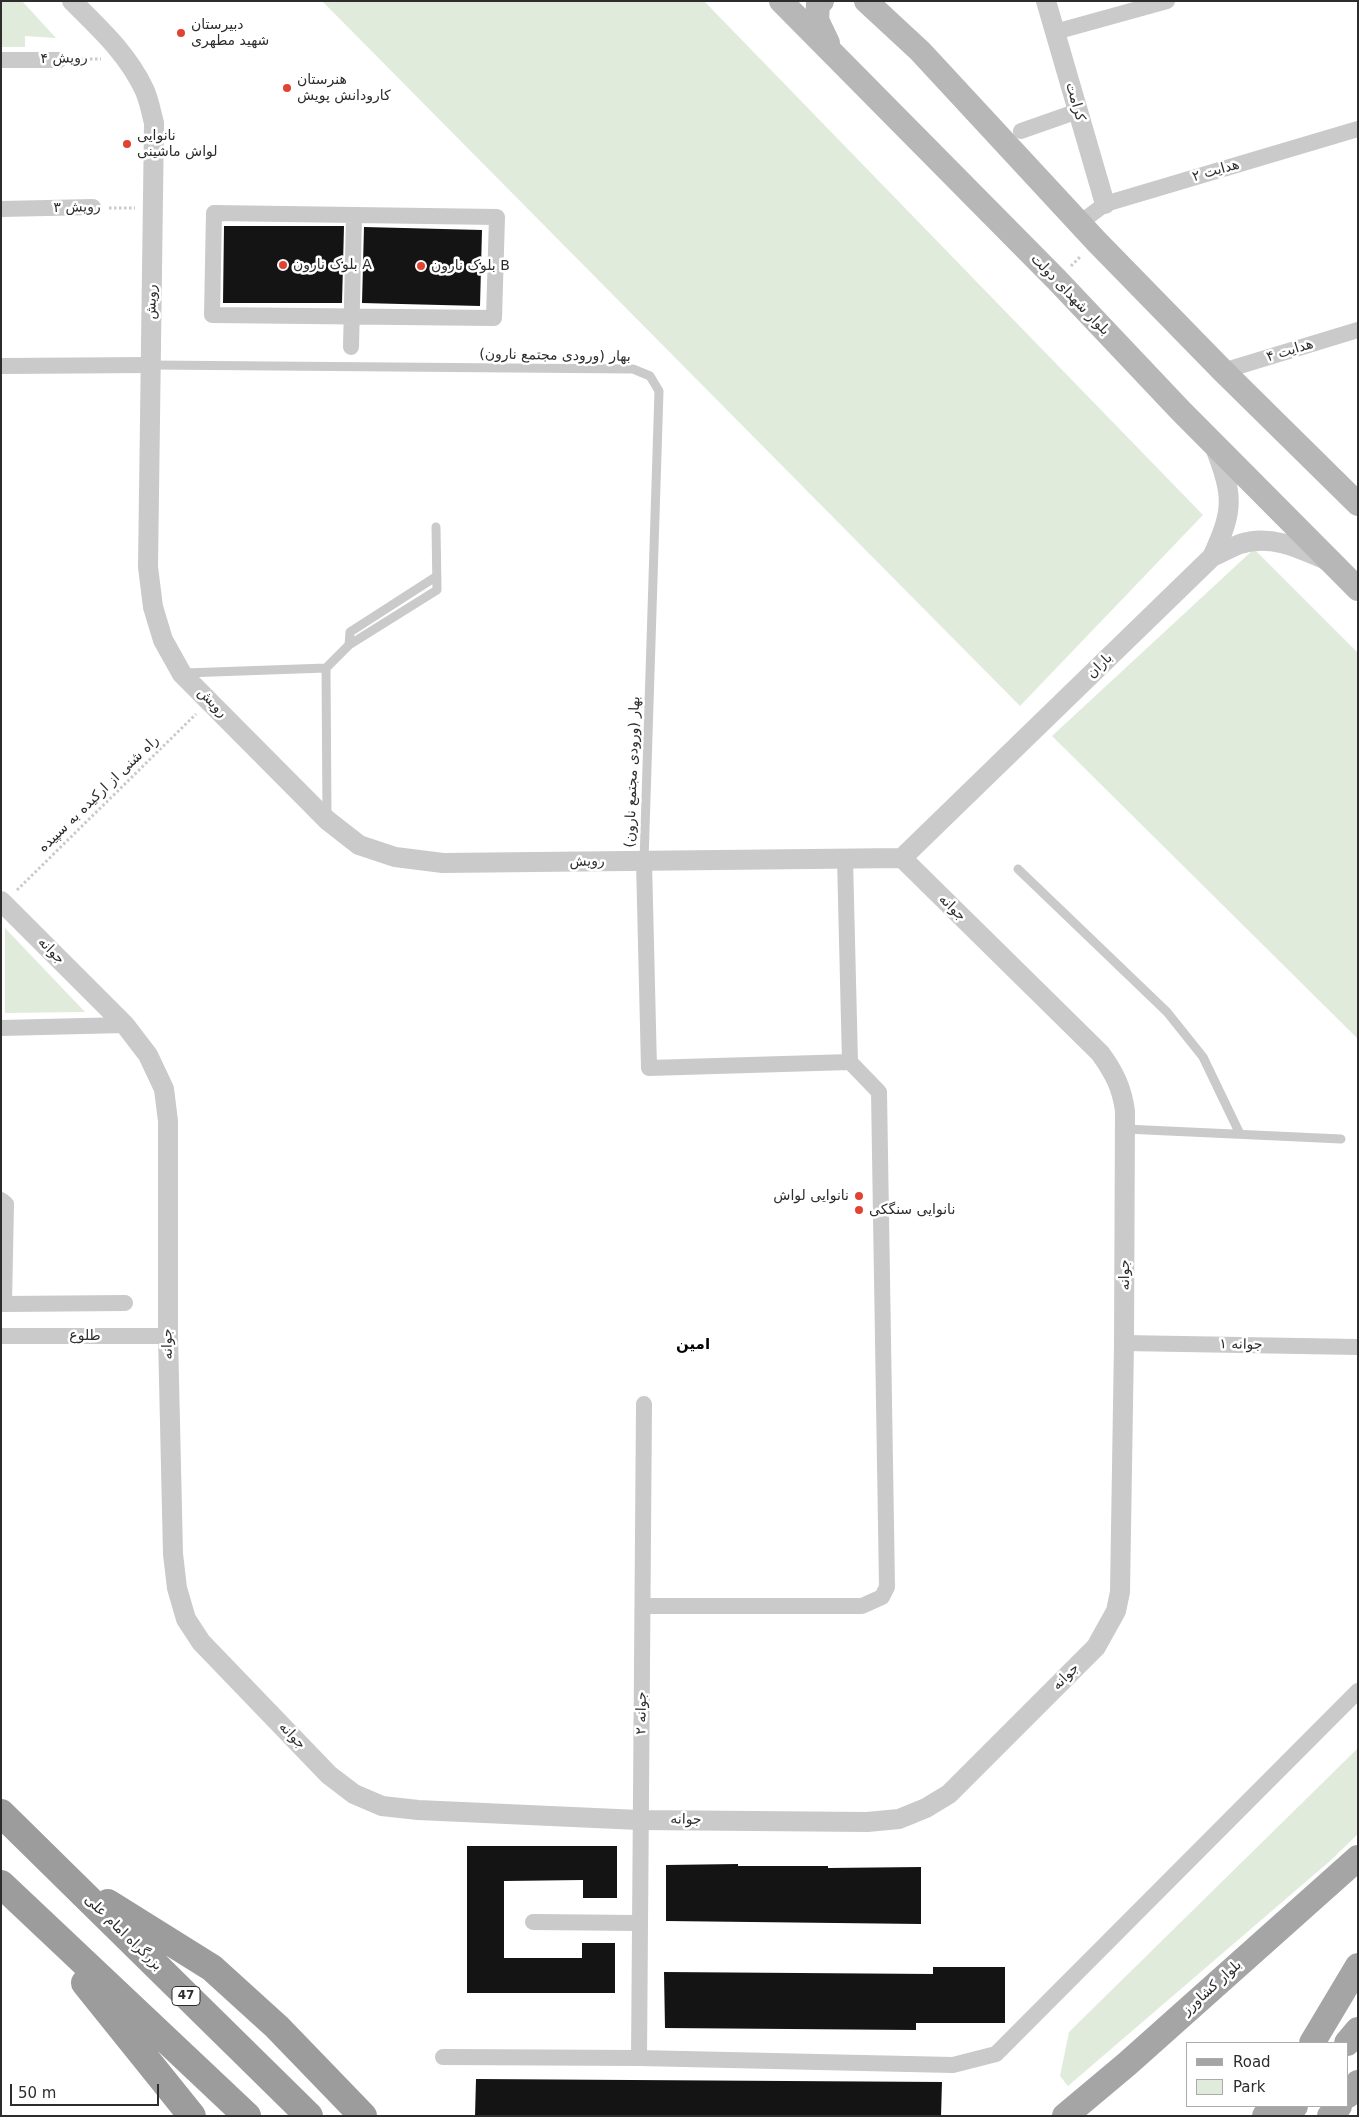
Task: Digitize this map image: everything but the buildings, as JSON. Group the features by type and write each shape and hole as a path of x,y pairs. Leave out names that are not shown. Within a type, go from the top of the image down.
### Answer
{"highway":[{"name":"بزرگراه امام علی","path":"1,1813 309,2116"},
{"path":"64,1876 212,1968 277,2027 363,2116"},
{"path":"1,1884 247,2116"},
{"path":"27,1909 192,2116"}],"main road":[{"name":"بلوار شهدای دولت","path":"781,1 1057,280 1213,443 1358,589"},
{"path":"822,1 818,4 817,20 833,52"},
{"path":"865,5 920,51 1080,223 1223,371 1357,502"},
{"name":"بلوار کشاورز","path":"1065,2116 1127,2064 1358,1858"},
{"path":"1313,2042 1358,1966"},
{"path":"1348,2042 1358,2030"},
{"path":"1349,2094 1358,2084"}],"street":[{"name":"رویش","path":"72,1 116,45 126,58 145,90 154,123 148,567 153,607 163,640 182,674 327,820 359,845 395,857 442,863 902,858"},
{"name":"کرامت","path":"1046,1 1104,204"},
{"path":"1055,32 1167,1"},
{"name":"رویش ۴","path":"1,60 59,60"},
{"path":"1021,131 1078,111"},
{"name":"هدایت ۲","path":"1080,223 1104,204 1358,129"},
{"name":"رویش ۳","path":"1,209 94,208"},
{"path":"214,213 354,216 496,217 494,318 212,315 214,213"},
{"path":"351,347 354,216"},
{"name":"هدایت ۴","path":"1223,371 1358,330"},
{"path":"1,366 152,365"},
{"name":"باران","path":"902,858 1212,557 1226,527 1229,506 1227,479 1213,443"},
{"path":"1212,557 1242,544 1264,540 1291,545 1329,561"},
{"name":"جوانه","path":"2,902 125,1025 148,1055 164,1089 168,1121 168,1336 173,1554 177,1588 186,1619 201,1642 329,1775 354,1794 382,1806 418,1810 639,1820 867,1822 899,1819 926,1808 949,1794 1096,1647 1116,1611 1120,1592 1125,1129 1122,1092 1113,1070 1100,1053 902,858"},
{"path":"644,1606 862,1606 882,1597 887,1587 879,1092 850,1062 845,859"},
{"path":"644,861 650,1068 850,1062"},
{"path":"1,1028 125,1025"},
{"path":"1,1200 6,1204 3,1304 125,1303"},
{"name":"طلوع","path":"1,1336 168,1336"},
{"name":"جوانه ۱","path":"1124,1343 1358,1347"},
{"name":"جوانه ۲","path":"640,2058 639,1820 644,1606 644,1404"},
{"path":"443,2057 640,2058 953,2065 996,2054 1358,1691"},
{"path":"533,1922 639,1923"}],"lane":[{"path":"350,366 351,347"},
{"name":"بهار (ورودی مجتمع نارون)","path":"152,365 633,369 650,376 659,391 644,861"},
{"path":"182,674 326,668 350,645 350,632 437,576 436,527"},
{"path":"326,668 327,820"},
{"path":"1018,869 1167,1012 1203,1056 1240,1134"},
{"path":"1125,1129 1341,1139"}],"path":[{"name":"رویش ۴","path":"59,60 126,58"},
{"name":"رویش ۳","path":"94,208 153,208"},
{"name":"راه شنی از ارکیده به سپیده","path":"2,902 210,701"}],"green space":[{"path":"1,1 22,1 56,38 25,36 25,47 1,47"},
{"path":"322,1 704,1 1203,515 1020,706"},
{"path":"1254,549 1358,653 1358,1039 1052,736"},
{"path":"5,928 85,1012 5,1013"},
{"path":"1358,1748 1358,1834 1330,1861 1068,2086 1060,2076 1069,2032"}],"place":[{"name":"دبیرستان شهید مطهری","path":"181,33"},
{"name":"هنرستان کارودانش پویش","path":"287,88"},
{"name":"نانوایی لواش ماشینی","path":"127,144"},
{"name":"بلوک نارون A","path":"283,265"},
{"name":"بلوک نارون B","path":"421,266"},
{"name":"نانوایی لواش","path":"859,1196"},
{"name":"نانوایی سنگکی","path":"859,1210"}],"district":[{"name":"امین","path":"693,1345"}]}
